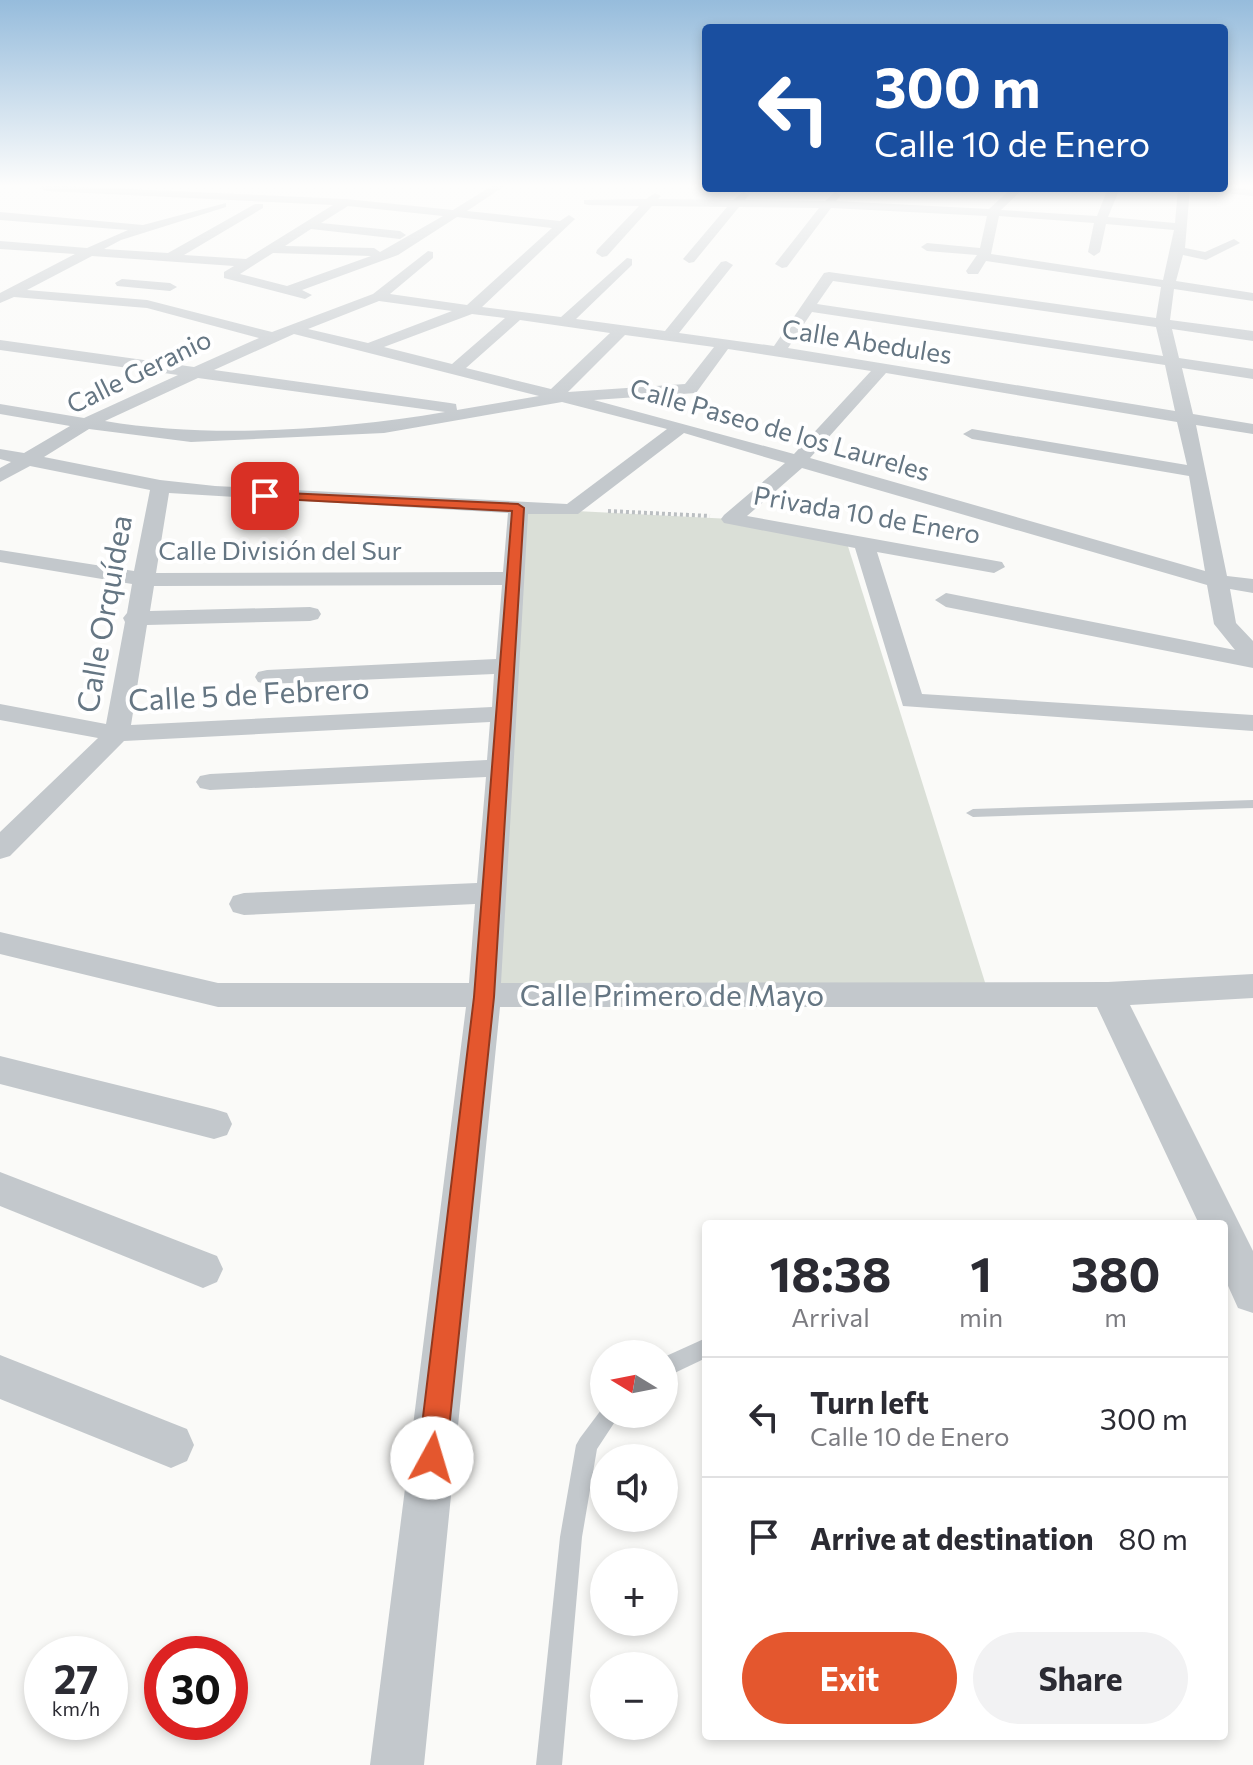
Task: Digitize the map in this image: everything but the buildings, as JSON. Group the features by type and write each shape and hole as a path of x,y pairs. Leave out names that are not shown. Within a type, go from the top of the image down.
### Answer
{"street":[{"path":"4,292 41,267"},
{"path":"4,292 60,267"},
{"path":"240,267 229,275 317,298"},
{"path":"287,291 351,267"},
{"name":"Calle Geranio","path":"0,476 87,423 340,304 378,297 413,267"},
{"path":"370,348 410,330 470,310 516,267"},
{"path":"564,323 621,267"},
{"path":"669,336 724,267"},
{"path":"955,294 975,267"},
{"path":"1069,267 1253,297"},
{"path":"1173,267 1163,323 1198,472 1216,581 1225,624 1253,658"},
{"path":"778,351 829,276 1253,336"},
{"path":"40,278 69,280"},
{"path":"113,283 170,287"},
{"path":"4,292 147,304 273,337"},
{"name":"Calle Abedules","path":"378,297 882,368 980,378 1253,429"},
{"path":"808,307 1008,344 1253,374"},
{"path":"456,369 516,316"},
{"name":"Calle Paseo de los Laureles","path":"292,329 681,427 1216,581 1253,586"},
{"path":"559,396 621,330"},
{"path":"0,409 150,434 191,437 384,428 559,396 690,389 724,344"},
{"path":"0,345 478,412"},
{"path":"731,519 798,461 882,368"},
{"path":"0,454 160,486 315,499 571,510 681,427"},
{"path":"972,434 1198,472"},
{"name":"Calle Orquídea","path":"0,849 117,734 134,618 160,486"},
{"path":"397,1765 484,997 518,508"},
{"name":"Privada 10 de Enero","path":"731,519 994,567"},
{"path":"864,543 912,701 1253,723"},
{"name":"Calle División del Sur","path":"0,556 142,579 181,581 513,578"},
{"path":"946,600 1253,658"},
{"path":"134,618 310,614"},
{"path":"267,677 507,666"},
{"name":"Calle 5 de Febrero","path":"0,712 117,734 504,714"},
{"path":"210,782 500,768"},
{"path":"244,904 491,893"},
{"name":"Calle Primero de Mayo","path":"0,943 218,995 1108,994 1253,986"},
{"path":"1108,994 1217,1220"},
{"path":"0,1071 214,1124"},
{"path":"0,1189 203,1269"},
{"path":"1228,1242 1253,1294"},
{"path":"0,1377 171,1445"}],"lane":[{"path":"973,813 1253,804"},
{"path":"678,1359 702,1350"},
{"path":"549,1765 571,1537 587,1445 600,1428"}],"path":[{"path":"571,510 691,514 731,519"}],"shaded area":[{"path":"518,508 731,519 846,540 989,995 484,997"}],"route":[{"path":"265,496 518,508 484,997 432,1458"}]}
